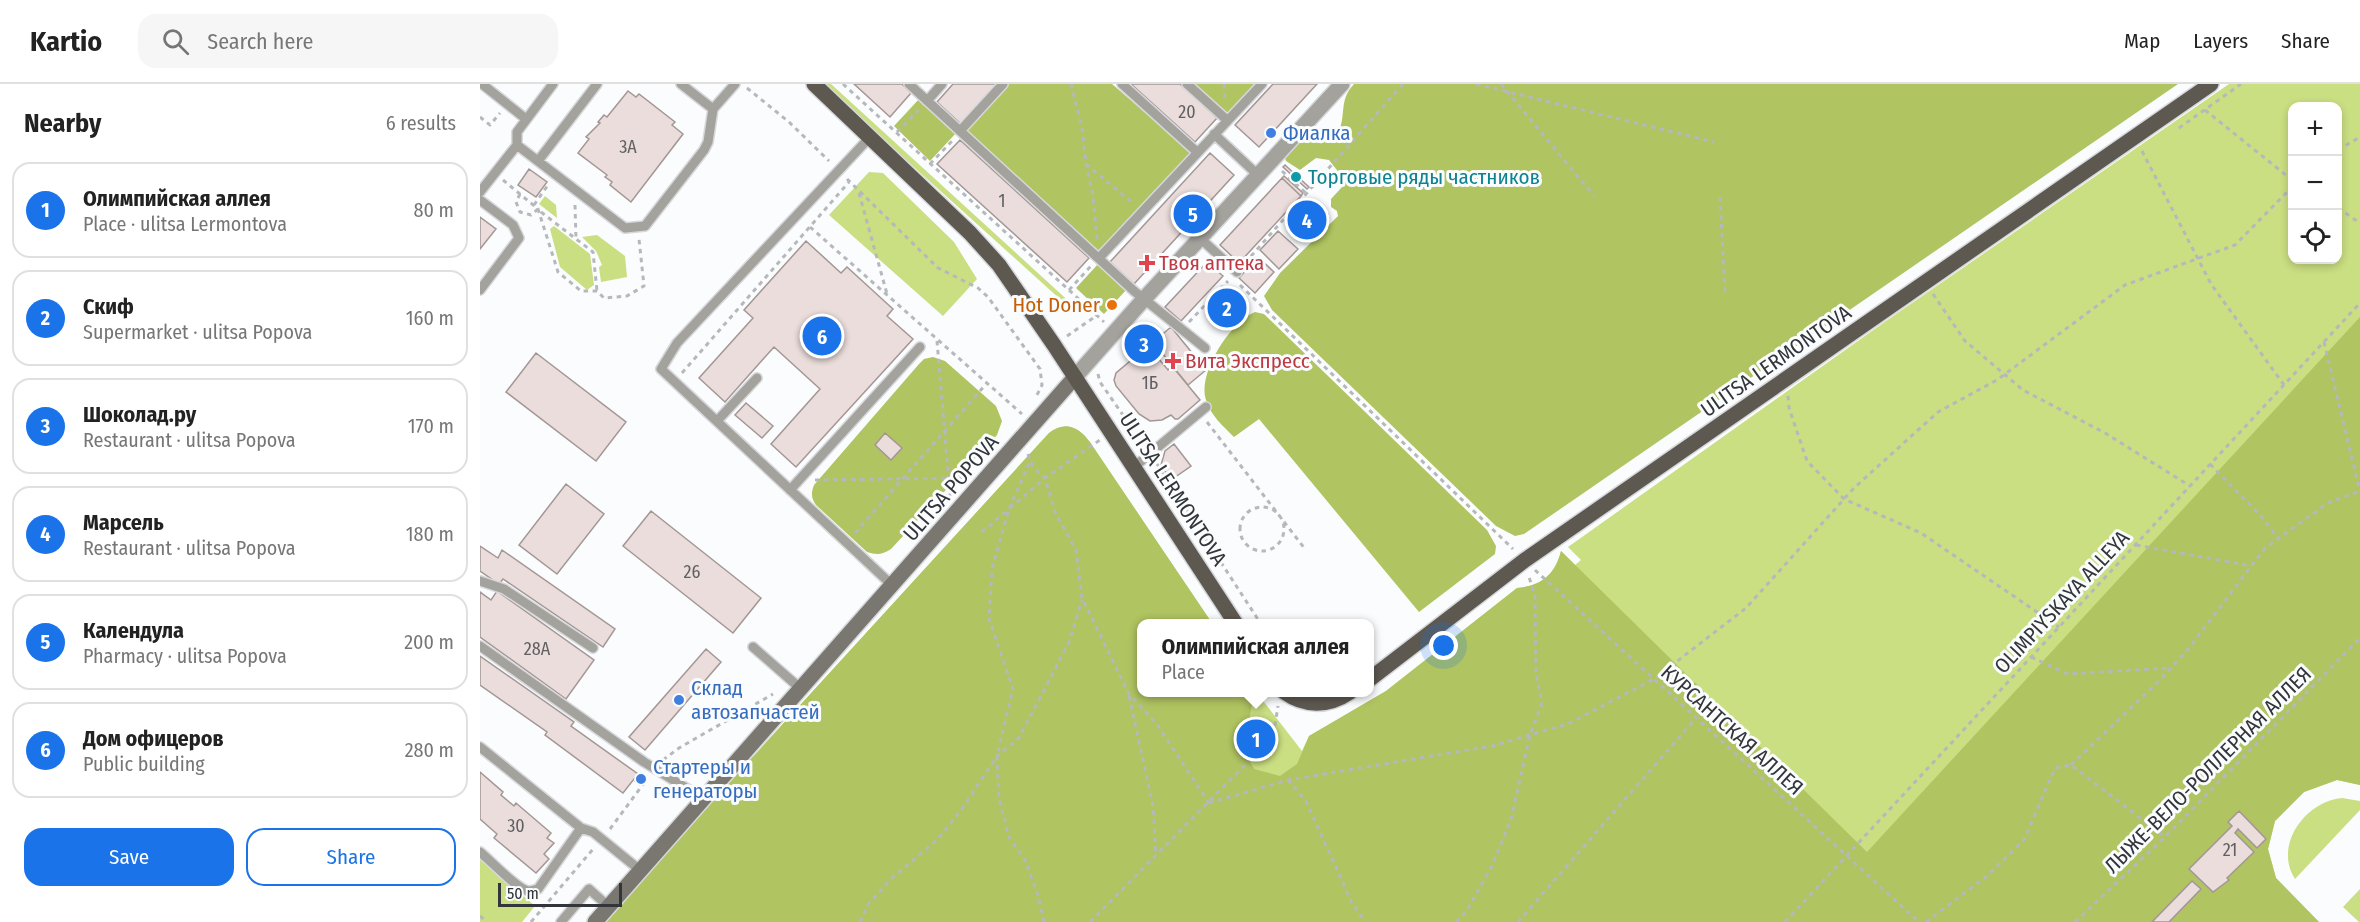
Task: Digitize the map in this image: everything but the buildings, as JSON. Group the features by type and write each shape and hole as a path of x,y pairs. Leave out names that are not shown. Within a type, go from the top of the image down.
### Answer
{"main road":[{"name":"ULITSA LERMONTOVA","path":"814,84 970,233 999,265 1076,377 1233,619"},
{"name":"ULITSA LERMONTOVA","path":"1374,676 1525,560 2211,84"},
{"path":"1281,698 1318,704 1342,697"}],"street":[{"name":"ULITSA POPOVA","path":"595,922 704,799 796,684 893,586 1144,299 1342,84"}],"lane":[{"path":"482,84 526,119"},
{"path":"480,192 517,145 517,132 554,84"},
{"path":"538,161 597,84"},
{"path":"681,84 713,109"},
{"path":"517,145 625,228 638,228 645,226 706,147 713,109 735,84"},
{"path":"909,84 1144,299 1205,348"},
{"path":"927,101 942,84"},
{"path":"960,131 1003,84"},
{"path":"1122,84 1197,152"},
{"path":"1187,84 1227,120"},
{"path":"1099,258 1262,84"},
{"path":"1214,134 1259,176"},
{"path":"870,136 677,343 662,369 893,586"},
{"path":"480,200 513,225 519,238 480,290"},
{"path":"1201,239 1234,275"},
{"path":"790,490 920,347"},
{"path":"717,421 757,378"},
{"path":"1134,467 1203,410"},
{"path":"480,581 504,589 593,648"},
{"path":"480,646 644,762 704,799"},
{"path":"753,647 796,684"},
{"path":"480,747 581,828 593,832 641,871"},
{"path":"480,852 518,885 532,891 538,889 581,828"},
{"path":"561,922 589,889 609,907"}],"path":[{"path":"742,84 789,122 938,268 978,288 988,297 1040,369 1042,385 1033,400"},
{"path":"843,84 1097,316"},
{"path":"1070,290 1099,258 1093,196 1082,128 1071,84"},
{"path":"1182,329 1234,275 1403,84"},
{"path":"1476,84 1714,142"},
{"path":"1501,84 1594,196"},
{"path":"897,132 927,101"},
{"path":"480,117 490,125 507,104"},
{"path":"2205,111 2288,177"},
{"path":"930,164 960,131"},
{"path":"2342,147 2360,137"},
{"path":"2142,151 2196,259 2224,303 2284,385"},
{"path":"1086,163 1143,211"},
{"path":"1282,170 1307,194"},
{"path":"495,173 593,252 597,291 604,298 627,296 644,285 638,228"},
{"path":"675,381 849,181"},
{"path":"534,205 548,184"},
{"path":"859,191 888,295"},
{"path":"1209,803 1288,780 1492,746 1568,724 1654,679 1746,608 1844,499 1938,412 2004,374 2125,285 2235,245 2288,191"},
{"path":"520,194 516,202 520,212 531,214 539,210"},
{"path":"1720,197 1725,294"},
{"path":"566,198 575,205 576,239"},
{"path":"539,210 558,272 582,291 597,291"},
{"path":"2340,210 2360,223"},
{"path":"810,227 1022,416 1028,408"},
{"name":"КУРСАНТСКАЯ АЛЛЕЯ","path":"1234,275 1525,560 1919,922"},
{"path":"1929,289 1965,341 2023,390 2105,433 2190,486"},
{"name":"OLIMPIYSKAYA ALLEYA","path":"1785,922 2360,303"},
{"path":"937,340 950,499 957,492"},
{"path":"1926,922 1987,876 2024,840 2055,768 2071,765 2171,668 2225,603 2265,548 2328,503 2360,491 2324,342"},
{"path":"1098,368 1100,382 1258,619"},
{"path":"1786,379 1789,408 1807,461 1844,499 1921,533 2059,627"},
{"path":"845,543 987,383"},
{"path":"1203,410 1305,549"},
{"path":"982,532 1045,478 1111,433"},
{"path":"1025,435 1030,461 1045,478 1055,513 1076,549 1082,598 1129,694 1153,806 1156,856"},
{"path":"1030,461 1009,509 992,569 989,620 1013,689 997,756 999,799 1010,837 1024,860 1038,895 1044,922"},
{"path":"2210,464 2261,516 2278,538"},
{"path":"798,481 969,478 963,485"},
{"path":"1268,508 1280,516 1284,530 1283,536 1275,547 1262,551 1249,547 1240,528 1247,514 1253,510 1268,508"},
{"path":"2136,545 2252,566"},
{"path":"1456,922 1466,912 1492,866 1511,819 1530,735 1542,703 1536,675 1535,596 1525,560"},
{"path":"860,922 869,903 892,878 938,839 962,809 997,756 1019,738 1070,642 1082,598"},
{"name":"ЛЫЖЕ-ВЕЛО-РОЛЛЕРНАЯ АЛЛЕЯ","path":"2075,922 2165,837 2360,638"},
{"path":"2031,657 2068,675 2171,668"},
{"path":"531,922 602,839 656,768 679,748 796,684"},
{"path":"1129,694 1156,723 1209,803"},
{"path":"1090,922 1245,766 1275,725 1281,698"},
{"path":"1518,922 1696,717"},
{"path":"2071,765 2165,837"},
{"path":"1288,780 1306,801 1352,903 1365,922"},
{"path":"480,916 487,922"}],"green space":[{"path":"822,84 831,84 1074,306 1071,309"},
{"path":"1009,84 1112,84 1191,152 1100,255 966,131"},
{"path":"1193,84 1258,84 1228,116"},
{"path":"1354,84 2178,84 1524,534 1515,536 1496,526 1272,310 1264,296 1280,273 1338,216 1337,211 1331,207 1331,199 1343,186 1340,174 1329,160 1316,158 1300,170 1286,161 1284,155 1298,140 1309,133 1322,140 1338,133 1344,102"},
{"path":"2229,84 2360,84 2360,785 2337,780 2304,792 2275,821 2268,849 2276,878 2319,922 739,772 1049,433 1059,428 1077,429 1085,436 1209,619 1137,619 1137,697 1260,697 1302,751 1309,736 1386,691 1517,588 1533,585 1546,578 1555,567 1561,551 1575,565 1581,560 1568,547 1886,321"},
{"path":"920,98 957,132 930,161 894,126"},
{"path":"869,172 883,173 954,242 977,279 943,316 829,215"},
{"path":"545,196 556,205 557,218 539,204"},
{"path":"554,226 590,254 594,285 587,290 560,267 550,229"},
{"path":"597,235 625,256 627,277 601,282 599,267 602,265 596,251 582,237"},
{"path":"1099,263 1127,289 1104,314 1076,288"},
{"path":"1255,312 1264,314 1487,530 1496,546 1495,554 1419,612 1259,419 1234,437 1211,411 1204,389 1211,363 1226,337 1245,318"},
{"path":"2360,317 2360,785 2337,780 2304,792 2275,821 2268,849 2276,878 2319,922 605,922 1049,433 1066,426 1081,432 1090,442 1209,619 1137,619 1137,697 1253,697 1241,745 1254,769 1280,776 1297,764 1309,736 1386,691 1517,588 1533,585 1546,578 1555,567 1561,551 1867,852"},
{"path":"933,357 945,361 996,406 1002,421 997,435 891,549 873,554 867,552 816,505 812,498 813,488 919,364 924,359"},
{"path":"2342,798 2360,801 2360,810 2295,879 2289,866 2288,852 2297,827 2316,807"},
{"path":"480,858 535,906 522,922 480,922"},
{"path":"2360,889 2360,922 2359,922 2343,907"}],"place":[{"name":"Фиалка","path":"1271,133"},
{"name":"Торговые ряды частников","path":"1296,177"},
{"name":"Календула","path":"1193,214"},
{"name":"Марсель","path":"1307,220"},
{"name":"Твоя аптека","path":"1147,263"},
{"name":"Hot Doner","path":"1112,305"},
{"name":"Скиф","path":"1227,308"},
{"name":"Дом офицеров","path":"822,336"},
{"name":"Шоколад.ру","path":"1144,344"},
{"name":"Вита Экспресс","path":"1173,361"},
{"name":"Склад автозапчастей","path":"679,700"},
{"name":"Олимпийская аллея","path":"1256,739"},
{"name":"Стартеры и генераторы","path":"641,779"}]}
